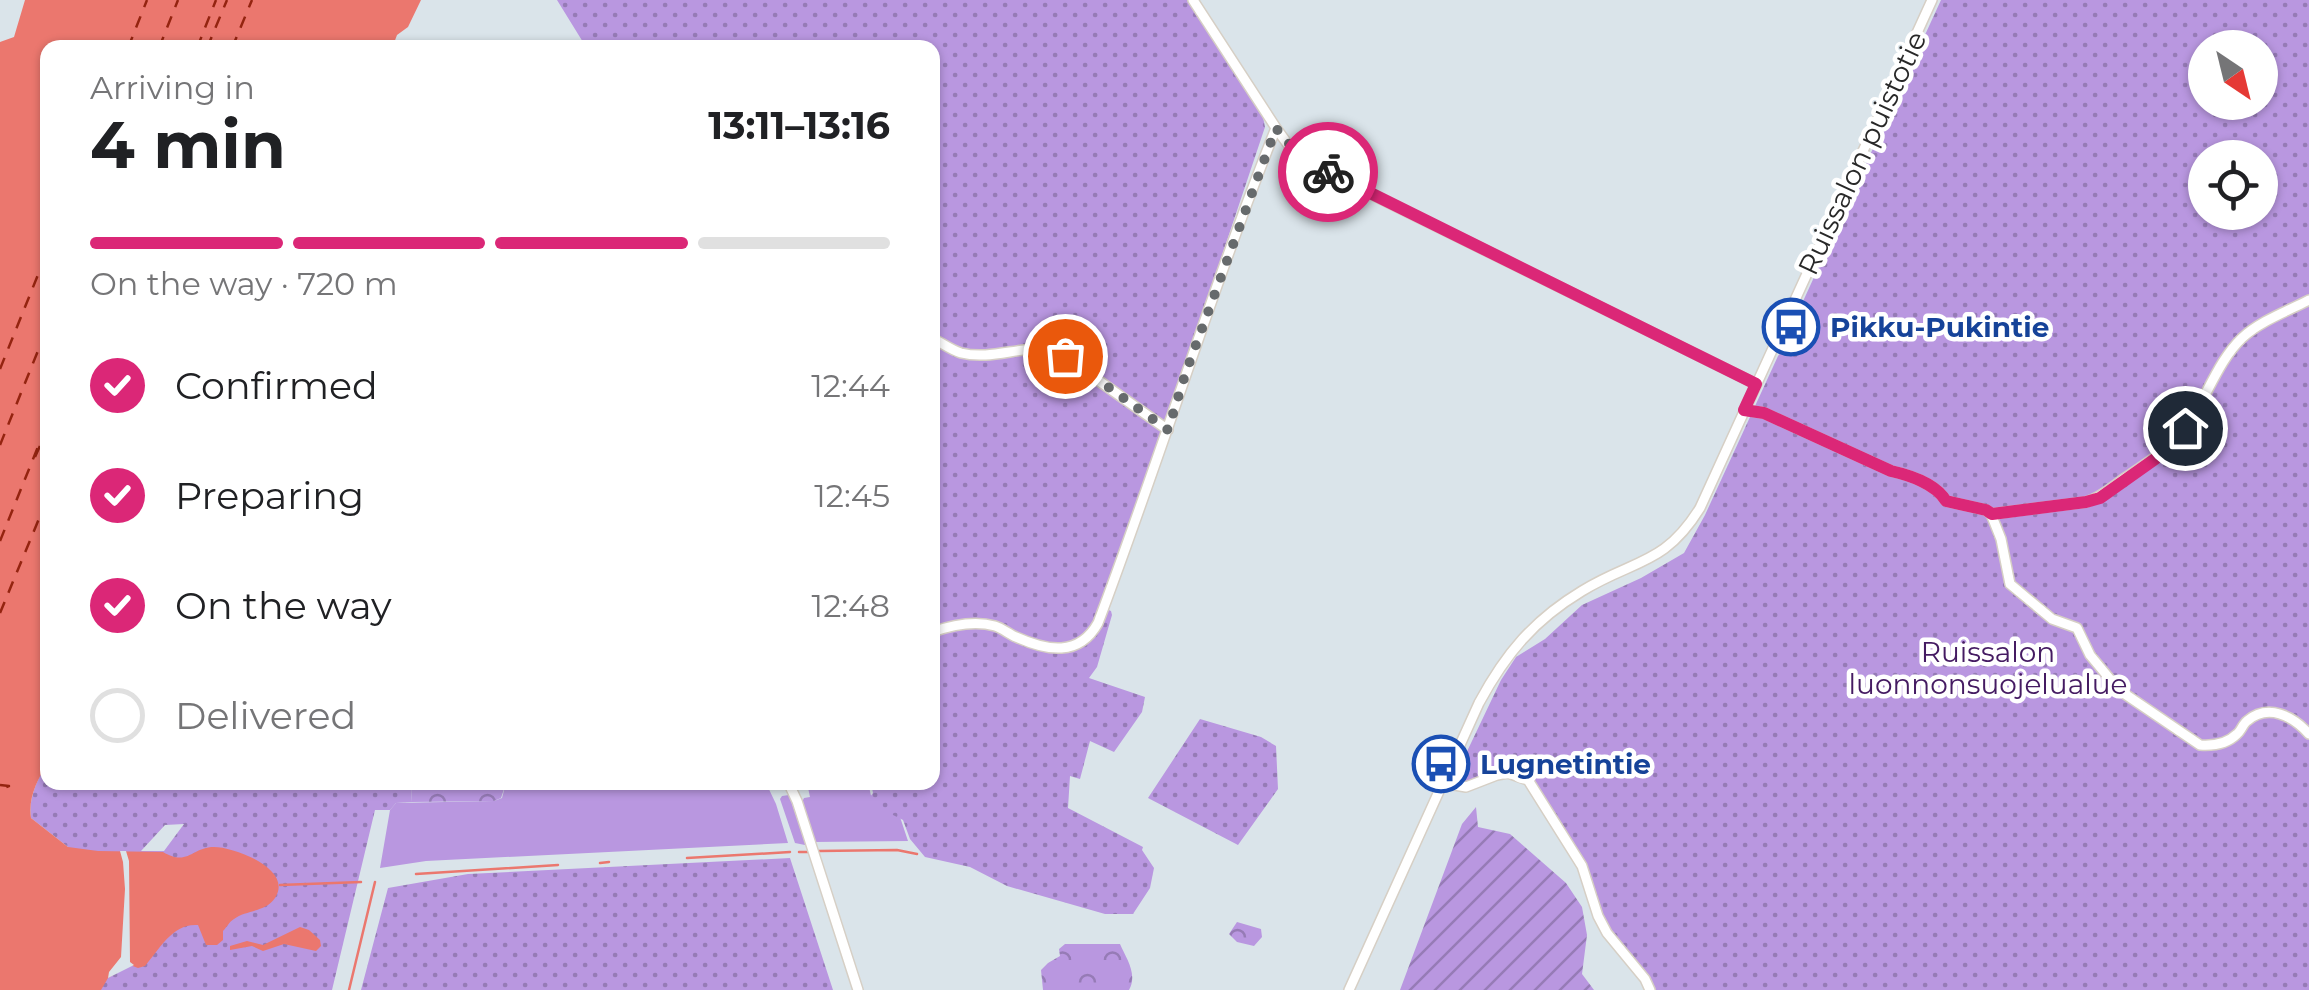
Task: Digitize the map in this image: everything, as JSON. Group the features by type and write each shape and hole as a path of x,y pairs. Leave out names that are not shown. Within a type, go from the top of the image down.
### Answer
{"street":[{"path":"1193,0 1276,128 1292,150 1310,164 1756,384"},
{"name":"Ruissalon puistotie","path":"1349,990 1480,703 1504,660 1533,628 1568,600 1606,578 1650,560 1672,544 1700,508 1927,3"},
{"path":"940,629 972,624 996,626 1053,650 1070,647 1091,636 1143,503 1186,372 1276,128"},
{"path":"1992,514 2100,498 2155,459 2185,428 2242,338 2309,300"},
{"path":"940,343 976,355 1038,348 1058,351 1168,430"},
{"path":"1744,410 1764,413 1907,475 1942,494 1946,501 1992,514 2010,584 2052,619 2078,628 2090,655 2119,690 2200,746 2228,740 2263,712 2292,718 2309,734"},
{"path":"1443,783 1466,787 1508,773 1528,780 1582,866 1606,933 1650,990"},
{"path":"792,790 858,990"},
{"path":"797,801 799,790"}],"green space":[{"path":"557,0 1189,0 1262,112 1265,127 1104,608 1112,615 1097,667 1089,678 1145,697 1142,712 1114,752 1090,741 1080,779 1070,776 1068,808 1143,847 1154,868 1150,888 1133,914 1105,914 1007,886 970,867 925,857 910,839 903,820 875,806 870,797 872,790 940,790 940,40 582,40"},
{"name":"Ruissalon luonnonsuojelualue","path":"1941,0 2309,0 2309,990 1651,990 1600,919 1588,880 1535,786 1510,772 1467,784 1452,783 1516,657 1545,639 1582,605 1684,553 1792,334 1799,310"},
{"path":"1200,719 1261,737 1276,746 1278,789 1238,845 1148,798"},
{"path":"40,776 40,790 411,790 412,802 396,803 390,810 375,810 332,990 74,990 68,847 31,818","holes":["184,824 164,851 141,851 165,825"]},
{"path":"411,790 504,790 501,798 494,801 412,802"},
{"path":"504,790 769,790 788,843 426,861 380,868 390,810 396,803 502,798"},
{"path":"808,790 870,790 876,804 899,814 908,841 813,842 802,802 810,797"},
{"path":"789,795 805,845 795,843 780,799"},
{"path":"1476,807 1478,827 1510,834 1566,883 1582,907 1587,935 1582,974 1594,990 1400,990 1462,824"},
{"path":"790,858 833,990 361,990 388,888 468,874"},
{"path":"1237,922 1261,929 1262,937 1254,946 1237,942 1229,934"},
{"path":"1065,944 1120,944 1132,972 1129,990 1043,990 1041,970 1060,956 1059,949"}],"shaded area":[{"path":"25,0 421,0 408,27 395,40 40,40 40,776 32,795 31,818 68,847 163,852 178,858 214,847 235,851 269,869 279,887 266,906 231,922 217,945 206,945 198,925 181,928 145,966 130,965 108,978 101,990 0,990 0,42 14,37"},
{"path":"300,927 320,940 316,951 284,944 263,951 252,946 230,950 230,946 247,941 263,945"}],"pier":[{"path":"120,851 126,851 129,861 130,962 134,965 108,978 121,957 125,889"}],"waterway":[{"path":"819,851 897,850 917,854"},
{"path":"687,858 790,852"},
{"path":"799,852 808,852"},
{"path":"600,863 609,862"},
{"path":"416,874 558,865"},
{"path":"280,885 361,882"},
{"path":"349,990 375,882"}],"ferry route":[{"path":"131,40 147,0"},
{"path":"162,40 178,0"},
{"path":"200,40 216,0"},
{"path":"210,40 227,0"},
{"path":"235,40 252,0"},
{"path":"0,369 40,270"},
{"path":"0,445 40,346"},
{"path":"0,541 40,442"},
{"path":"35,457 40,446"},
{"path":"0,613 40,516"},
{"path":"0,785 9,786 0,790"}],"way so far":[{"path":"1065,356 1168,430 1276,128 1292,150 1328,172"}],"place":[{"name":"Pikku-Pukintie","path":"1791,327"},
{"name":"Lugnetintie","path":"1441,764"}],"route":[{"path":"1328,172 1756,384 1744,410 1764,413 1907,475 1942,494 1946,501 1992,514 2100,498 2155,459 2185,428"}]}
